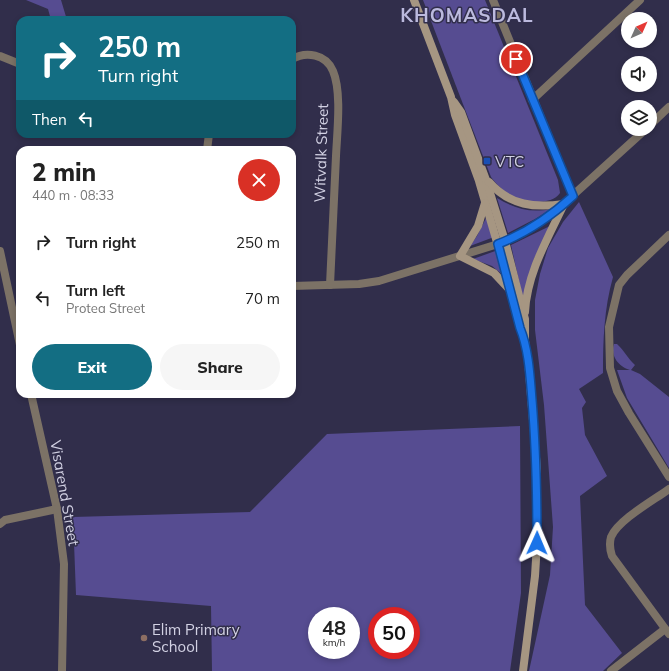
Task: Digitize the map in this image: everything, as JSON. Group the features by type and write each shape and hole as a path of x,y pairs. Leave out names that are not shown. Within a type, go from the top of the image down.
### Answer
{"main road":[{"path":"414,0 451,97 455,115 501,242 525,319"},
{"path":"451,97 461,112 486,180 520,328 525,341"},
{"path":"486,180 494,189 519,204 533,206 564,204"},
{"path":"485,200 484,210 478,226 460,256 494,273 503,280 512,293"},
{"path":"523,671 535,576 537,502 534,420 525,341 526,304 535,269 544,243 564,204"}],"street":[{"path":"532,100 640,0"},
{"path":"496,2 532,100 573,196"},
{"name":"Witvalk Street","path":"296,57 299,55 316,55 327,62 333,70 337,84 338,123 330,285"},
{"path":"0,56 16,62"},
{"path":"657,118 669,107"},
{"path":"296,286 359,284 379,281 501,242 545,220 638,136"},
{"path":"669,235 627,275 619,285 609,327 610,368 617,391 629,414 669,477"},
{"path":"0,250 16,327"},
{"path":"11,304 16,303"},
{"name":"Visarend Street","path":"32,398 57,509 64,564 62,671"},
{"path":"611,671 667,631 612,556 610,546 611,537 618,526 669,489"},
{"path":"0,524 5,520 57,509"}],"shaded area":[{"path":"26,0 61,0 66,16 50,16 48,9"},
{"path":"423,0 485,0 558,180 560,193 556,197 551,200 539,202 520,200 505,192 491,177"},
{"path":"497,198 510,205 523,209 537,211 551,209 508,233"},
{"path":"579,202 613,277 605,325 603,373 579,389 586,402 582,408 585,435 607,476 580,496 585,605 622,653 603,671 529,671 550,575 553,527 544,405 535,330 535,300 540,274 548,248 563,222"},
{"path":"486,218 494,237 470,246 477,236"},
{"path":"550,226 534,259 524,303 511,245"},
{"path":"498,250 504,276 492,266 473,259"},
{"path":"614,344 619,346 635,365 631,370 640,374 669,397 669,468 627,398 617,370 630,370 619,364 614,357"},
{"path":"520,426 521,593 510,671 212,671 211,606 76,595 73,517 250,512 327,434"}],"place":[{"name":"VTC","path":"487,161"},
{"name":"Elim Primary School","path":"144,638"}],"district":[{"name":"KHOMASDAL","path":"467,15"}],"route":[{"path":"516,59 573,196 550,216 518,235 498,244 520,328 525,341 528,360 537,468 537,543"}]}
